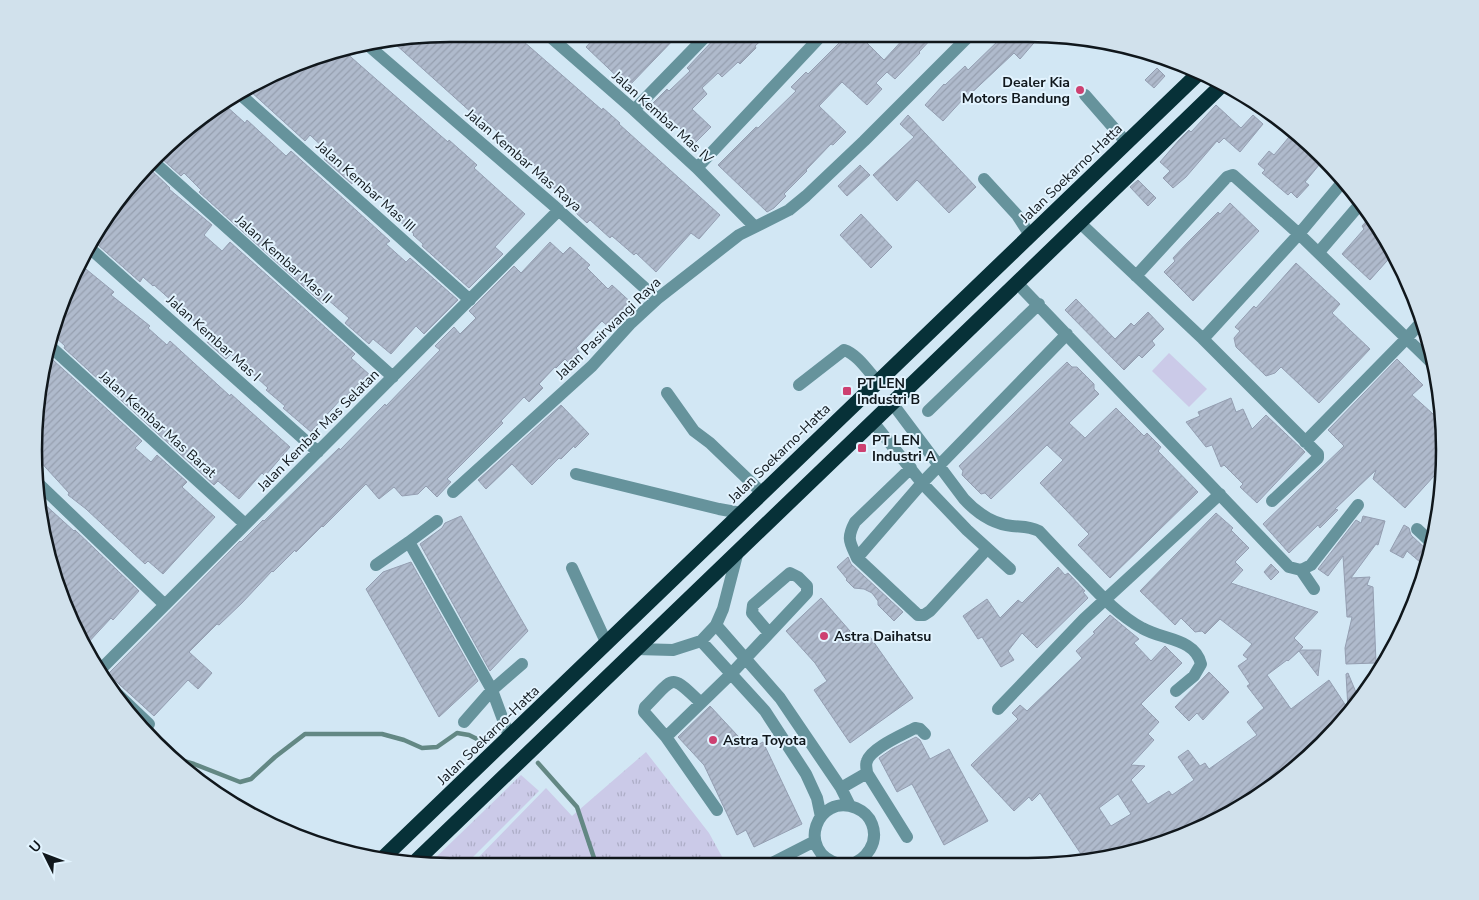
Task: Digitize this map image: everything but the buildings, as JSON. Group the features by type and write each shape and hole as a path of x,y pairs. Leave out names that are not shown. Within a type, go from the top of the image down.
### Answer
{"highway":[{"name":"Jalan Soekarno-Hatta","path":"389,853 1194,78"},
{"path":"421,857 1218,89"},
{"path":"942,319 961,338"}],"street":[{"name":"Jalan Kembar Mas IV","path":"556,42 697,168 755,227"},
{"path":"634,110 700,42"},
{"path":"697,168 815,42"},
{"name":"Jalan Pasirwangi Raya","path":"453,492 592,366 631,323 657,299 740,235 789,210 806,196 963,42"},
{"name":"Jalan Kembar Mas Raya","path":"373,50 559,210 657,299"},
{"path":"1085,95 1126,142"},
{"name":"Jalan Kembar Mas III","path":"244,98 470,300"},
{"name":"Jalan Kembar Mas II","path":"158,166 392,377"},
{"path":"1136,276 1227,178 1232,175 1319,252 1426,358"},
{"path":"984,179 1017,215 1030,235"},
{"path":"1203,339 1299,234 1339,186"},
{"path":"1319,252 1357,209"},
{"name":"Jalan Kembar Mas Selatan","path":"104,666 559,210"},
{"path":"1079,222 1203,339 1318,454 1318,458 1272,501"},
{"name":"Jalan Kembar Mas I","path":"94,252 318,452"},
{"path":"1017,283 1288,567 1301,570 1311,566 1358,505"},
{"path":"928,411 1039,304"},
{"path":"1305,442 1417,326"},
{"path":"857,558 922,483 1067,334"},
{"name":"Jalan Kembar Mas Barat","path":"55,350 246,524"},
{"path":"799,385 844,350 848,351 860,362 877,381"},
{"path":"667,393 694,431 710,443 762,493"},
{"path":"892,403 964,500 984,517 1012,526 1023,525 1032,527 1039,531 1105,600 1128,620 1145,630 1190,646 1199,655 1201,664 1194,676 1176,691"},
{"path":"873,422 922,483 987,549 1010,569"},
{"path":"911,468 855,522 850,532 849,540 857,558 918,615 930,611 987,549"},
{"path":"576,474 741,513"},
{"path":"44,489 165,605"},
{"path":"998,709 1105,600 1220,494"},
{"path":"376,565 437,521"},
{"path":"1417,529 1427,538"},
{"path":"409,542 492,690 509,736"},
{"path":"636,649 673,650 701,641 716,624 723,610 738,551"},
{"path":"572,568 606,642"},
{"path":"1301,570 1314,590"},
{"path":"666,737 731,674 770,633 807,593 808,586 790,572 753,605 752,613 770,633"},
{"path":"716,624 780,698 841,788 850,806"},
{"path":"701,641 765,711 801,766 816,798 820,817"},
{"path":"464,722 492,690 522,664"},
{"path":"702,703 680,682 675,681 669,682 645,707 644,712 666,737 717,810"},
{"path":"907,837 868,772 866,764 867,759 878,748 915,728 920,729 925,734"},
{"path":"801,766 818,755"},
{"path":"841,788 868,772"},
{"path":"826,858 821,854 815,841 816,826 820,817 829,809 839,806 850,806 859,809 872,822 874,841 870,850 862,858"},
{"path":"782,858 815,841"}],"green space":[{"path":"1169,353 1207,389 1189,407 1152,371"},
{"path":"646,752 709,833 723,858 478,858 546,788 572,816"},
{"path":"521,775 539,791 472,858 436,857"}],"waterway":[{"path":"189,763 240,782 251,779 275,757 305,734 382,734 404,740 422,748 437,747 457,733 469,735 483,742"},
{"path":"538,763 577,807 594,858"}],"place":[{"name":"Dealer Kia Motors Bandung","path":"1080,90"},
{"name":"PT LEN Industri B","path":"847,391"},
{"name":"PT LEN Industri A","path":"862,448"},
{"name":"Astra Daihatsu","path":"824,636"},
{"name":"Astra Toyota","path":"713,740"}]}
